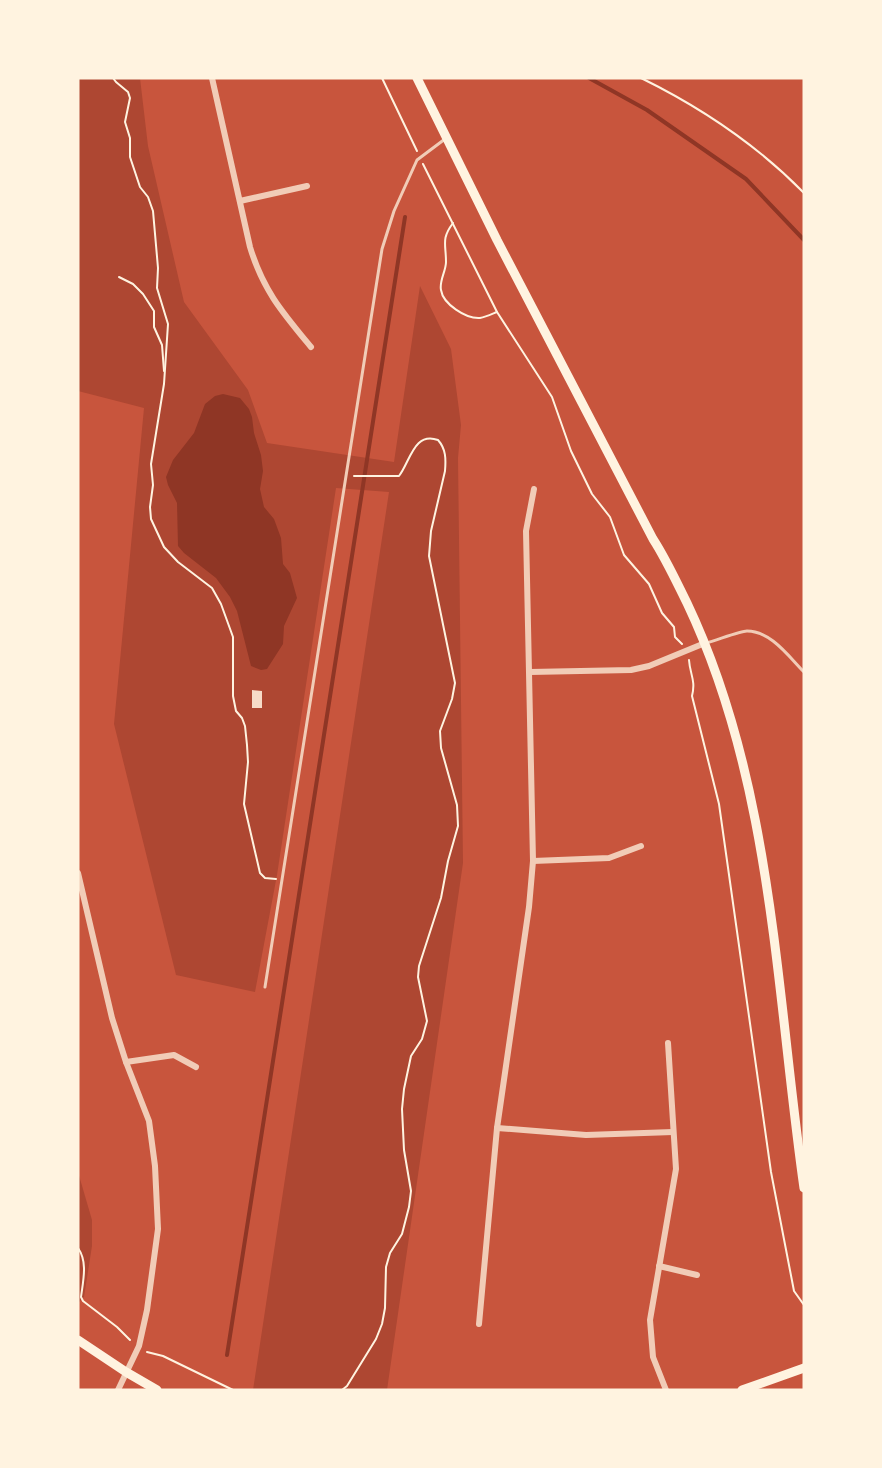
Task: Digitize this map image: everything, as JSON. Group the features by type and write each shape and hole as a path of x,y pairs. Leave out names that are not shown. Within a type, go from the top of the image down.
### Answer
{"main road":[{"path":"417,78 497,240 664,556 706,643 732,723 753,810 771,927 804,1188"},
{"path":"78,1340 157,1390"},
{"path":"742,1390 804,1368"}],"street":[{"path":"212,78 250,247 266,288 311,347"},
{"path":"240,201 307,186"},
{"path":"479,1324 497,1128 529,907 533,861 526,531 534,489"},
{"path":"530,672 631,670 649,666 706,643"},
{"path":"533,861 609,858 641,846"},
{"path":"78,873 112,1018 149,1121 155,1166 158,1229 147,1310 139,1346 118,1390"},
{"path":"666,1390 653,1357 650,1320 676,1169 668,1042"},
{"path":"126,1062 174,1055 196,1067"},
{"path":"497,1128 586,1135 673,1132"},
{"path":"659,1266 697,1275"}],"lane":[{"path":"265,987 382,249 394,211 420,158 446,138"},
{"path":"706,643 745,631 757,633 772,640 804,672"}],"path":[{"path":"113,78 128,92 130,98 124,122 130,138 130,157 140,187 148,197 154,218 154,247 158,268 157,288 168,324 164,384 151,464 153,485 151,519 164,548 212,588 221,604 233,637 232,696 236,711 245,726 248,762 244,804 260,873 265,878 283,880"},
{"path":"382,78 497,312 552,397 571,451 592,494 610,517 624,555 648,584 662,612 674,627 675,637 688,650 690,671 695,683 692,696 719,804 771,1172 794,1291 804,1305"},
{"path":"641,78 694,107 746,143 804,193"},
{"path":"453,223 446,233 444,247 446,262 440,289 446,301 472,318 482,318 497,312"},
{"path":"119,277 134,284 154,311 154,327 162,345 164,384"},
{"path":"342,1390 368,1353 382,1324 385,1308 386,1267 390,1253 396,1246 406,1223 411,1191 404,1150 404,1089 411,1056 422,1040 427,1021 418,977 419,966 441,898 458,826 457,805 441,748 440,731 452,699 455,683 429,556 431,531 446,462 442,445 438,440 432,438 423,440 412,451 402,473 393,477 345,476"},
{"path":"78,1248 82,1253 84,1268 81,1297 83,1301 149,1353 163,1356 233,1390"}],"shaded area":[{"path":"78,78 140,78 148,146 184,302 248,390 267,443 394,462 420,286 451,349 461,425 458,458 463,863 387,1390 253,1390 389,492 336,488 277,875 255,992 176,975 114,724 144,408 78,391"},
{"path":"223,394 240,398 252,417 261,455 263,471 260,489 264,507 274,519 281,538 283,564 290,573 297,598 284,626 283,644 267,669 261,670 251,666 237,611 230,597 216,578 178,546 177,503 166,477 173,460 194,433 205,404 215,396"},
{"path":"78,1172 92,1220 92,1246 84,1297 78,1303"}],"building":[{"path":"252,690 262,691 262,708 252,708"}],"waterway":[{"path":"589,78 647,110 746,179 804,240"},
{"path":"227,1355 405,217"}]}
